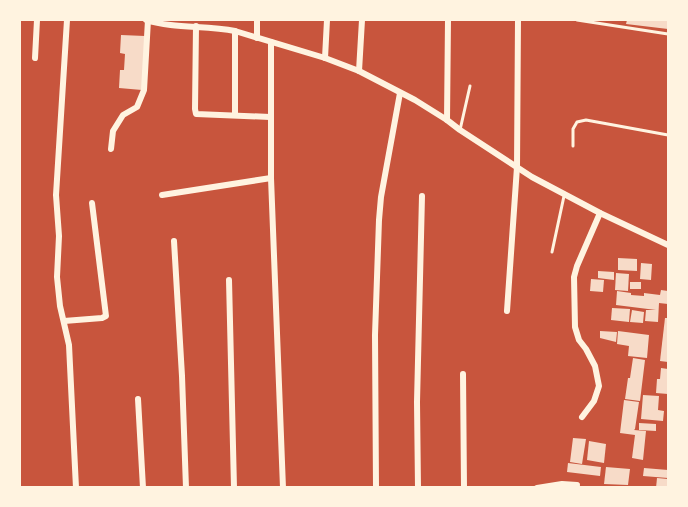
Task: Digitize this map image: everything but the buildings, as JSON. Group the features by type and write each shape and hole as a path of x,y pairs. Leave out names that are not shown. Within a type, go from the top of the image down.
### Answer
{"street":[{"path":"36,58 37,20"},
{"path":"67,20 56,195 59,236 57,277 60,306 69,345 76,488"},
{"path":"111,149 113,131 123,115 137,107 144,90 147,20 166,24 185,23 221,28 359,70 415,100 517,167 564,194 669,245"},
{"path":"221,20 221,28"},
{"path":"257,20 257,38"},
{"path":"325,58 327,20"},
{"path":"359,70 362,20"},
{"path":"447,120 448,20"},
{"path":"507,311 517,167 518,20"},
{"path":"196,26 196,114 270,117"},
{"path":"235,31 235,116"},
{"path":"271,42 271,178 284,488"},
{"path":"376,488 375,335 379,220 400,93"},
{"path":"162,195 271,178"},
{"path":"418,488 417,402 422,196"},
{"path":"64,321 106,316 92,203"},
{"path":"582,417 594,401 599,386 595,366 579,340 575,327 574,278 600,213"},
{"path":"174,241 186,488"},
{"path":"228,280 234,488"},
{"path":"463,374 464,488"},
{"path":"138,399 143,488"},
{"path":"537,488 562,484 577,485"}],"lane":[{"path":"577,20 669,33"},
{"path":"460,130 470,86"},
{"path":"573,146 573,129 577,122 586,120 669,135"},
{"path":"552,252 564,194"}]}
